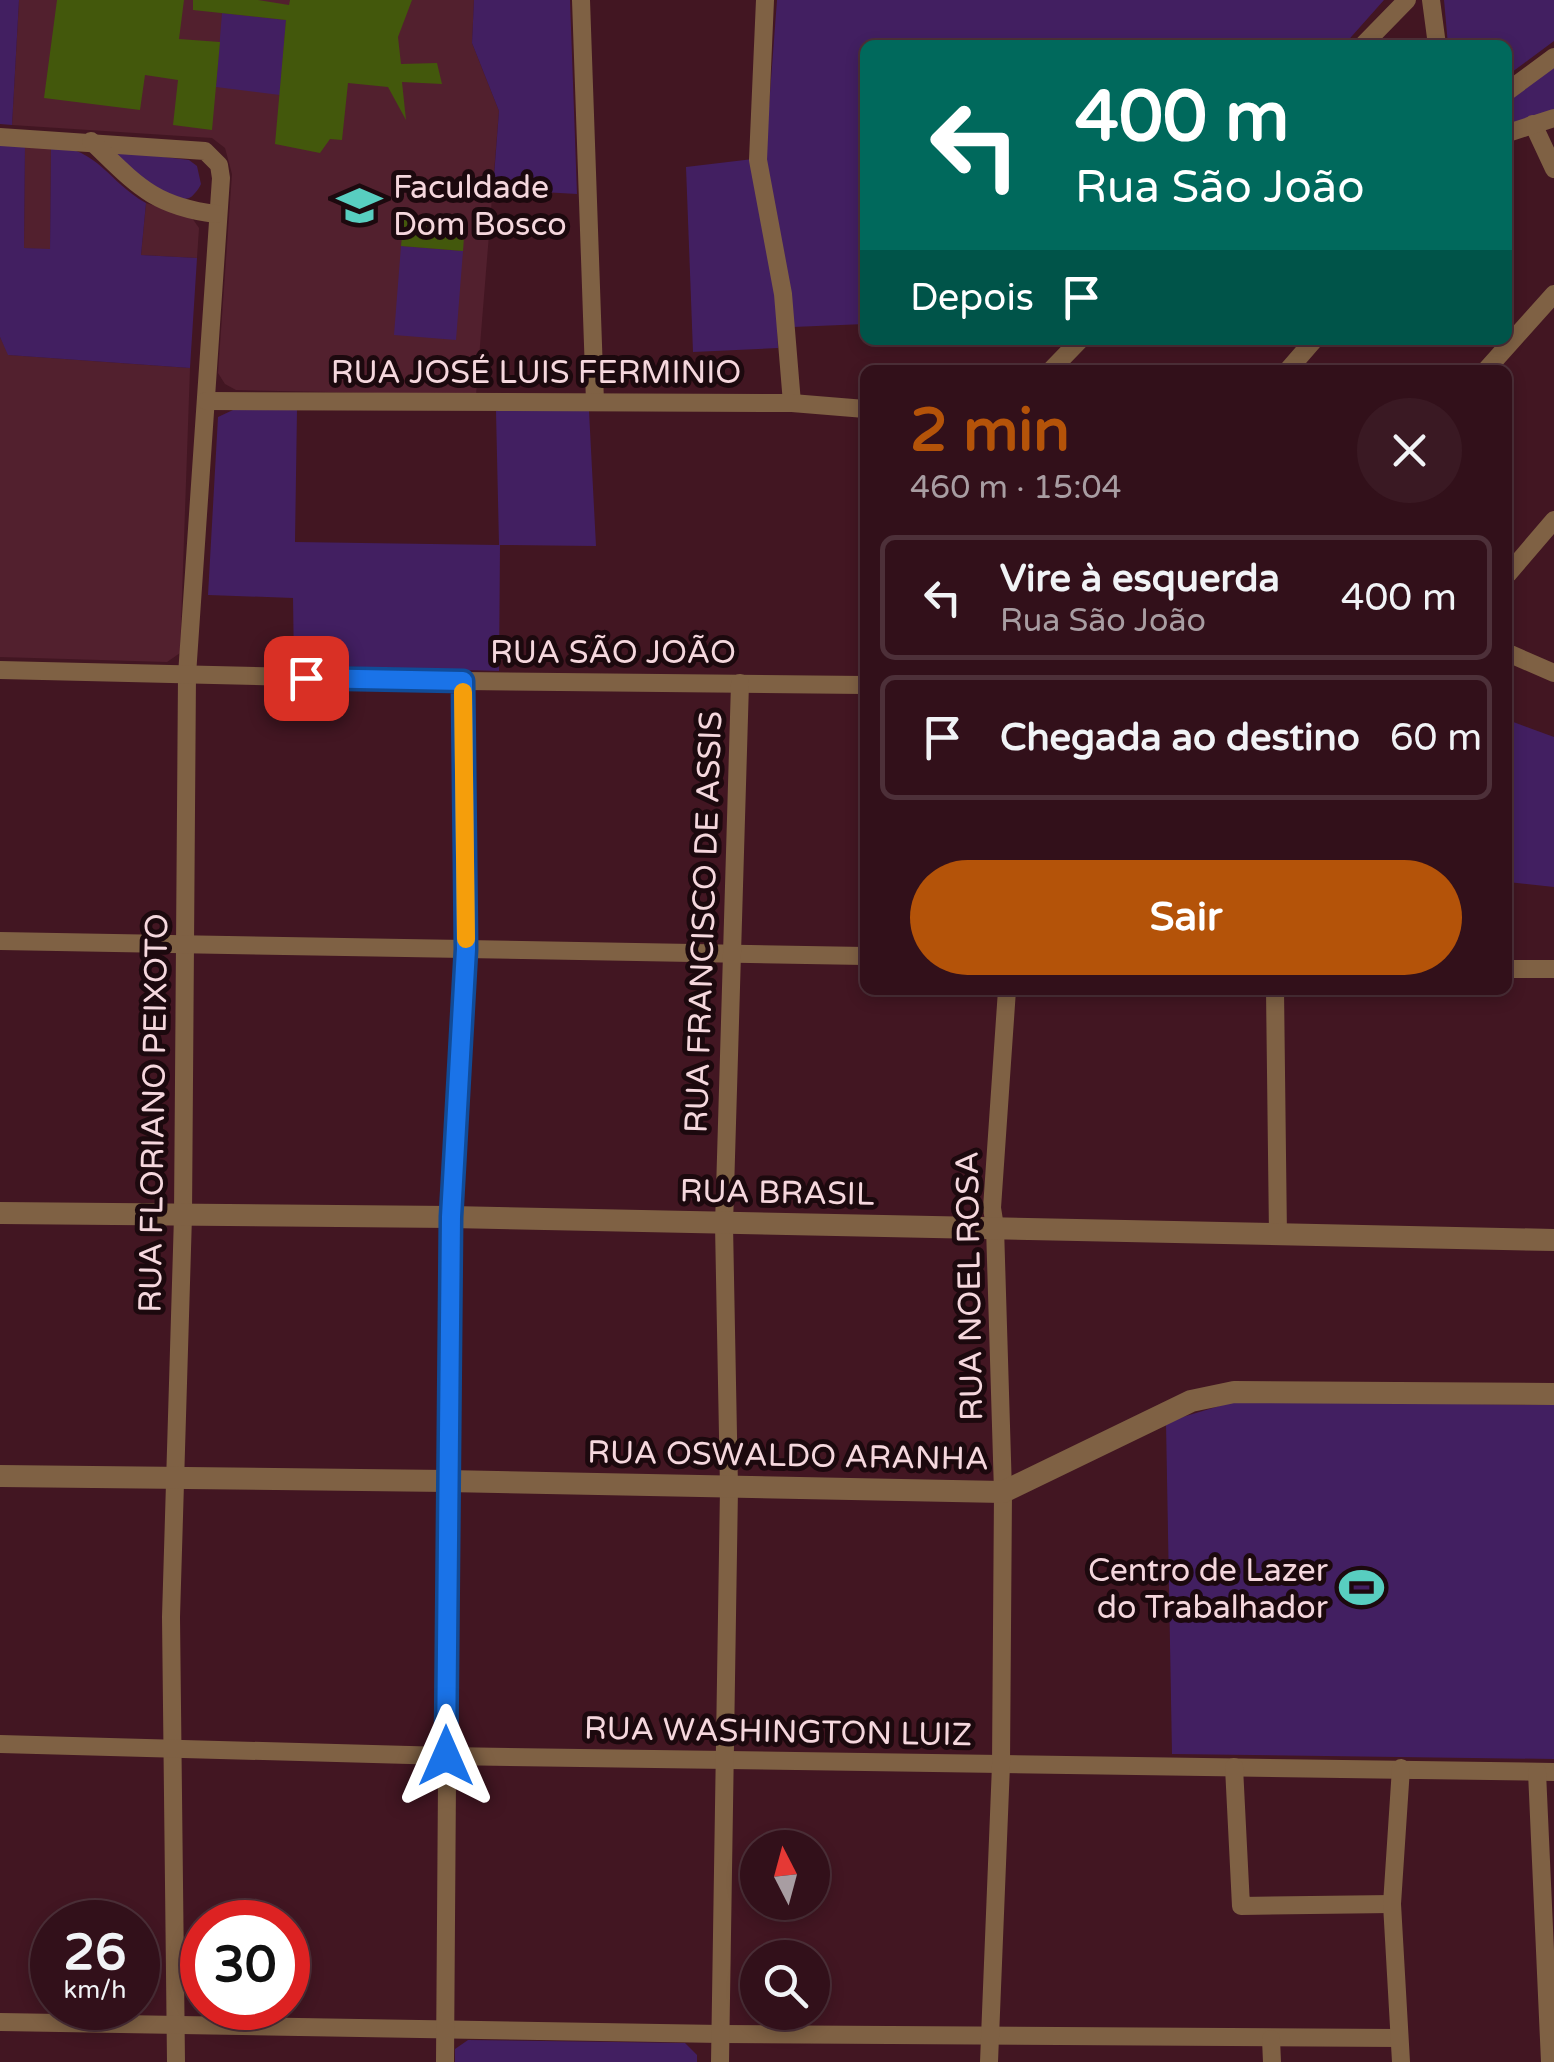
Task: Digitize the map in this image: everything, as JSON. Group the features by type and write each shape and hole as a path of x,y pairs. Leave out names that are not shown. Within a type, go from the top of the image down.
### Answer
{"street":[{"path":"581,0 595,402"},
{"path":"765,0 758,160 783,294 792,404"},
{"path":"1369,40 1407,0"},
{"path":"1431,0 1435,40"},
{"path":"1512,88 1554,57"},
{"path":"1512,132 1554,118"},
{"path":"1533,124 1554,169"},
{"path":"0,137 91,141 146,192 188,210 216,214"},
{"name":"RUA FLORIANO PEIXOTO","path":"91,141 205,151 219,165 221,178 187,675 183,1216 172,1618 176,2062"},
{"path":"1512,341 1554,294"},
{"path":"1056,365 1075,345"},
{"path":"1292,365 1310,345"},
{"path":"1490,365 1508,345"},
{"name":"RUA JOSÉ LUIS FERMINIO","path":"206,401 792,404 860,408"},
{"path":"1512,569 1554,520"},
{"path":"1512,655 1554,673"},
{"name":"RUA SÃO JOÃO","path":"0,670 860,685"},
{"path":"445,2062 451,1217 466,949 463,681"},
{"name":"RUA FRANCISCO DE ASSIS","path":"720,2062 728,1488 724,1225 740,683"},
{"path":"0,941 860,956"},
{"path":"1512,968 1554,969"},
{"name":"RUA NOEL ROSA","path":"989,2062 1001,1766 1003,1492 992,1208 1007,995"},
{"path":"1275,995 1278,1236"},
{"name":"RUA BRASIL","path":"0,1213 451,1217 1554,1240"},
{"name":"RUA OSWALDO ARANHA","path":"0,1476 447,1480 1003,1492 1175,1408 1234,1392 1554,1394"},
{"name":"RUA WASHINGTON LUIZ","path":"0,1744 446,1756 1545,1772"},
{"path":"1234,1766 1241,1906 1392,1904"},
{"path":"1401,2062 1392,1904 1402,1768"},
{"path":"1545,1772 1550,2062"},
{"path":"0,2022 721,2034 1399,2038"},
{"path":"1270,2039 1272,2062"}],"shaded area":[{"path":"0,0 19,0 12,125 0,124"},
{"name":"Faculdade Dom Bosco","path":"19,0 474,0 472,43 499,111 476,395 236,390 225,384 218,373 232,174 225,148 212,138 12,125"},
{"path":"474,0 570,0 577,194 493,189 499,111 472,43"},
{"path":"777,0 1384,0 1348,40 860,40 860,324 793,327 765,159"},
{"path":"1444,0 1554,0 1554,41 1512,72 1512,40 1448,40"},
{"path":"222,13 286,20 280,95 216,87"},
{"path":"1554,67 1554,111 1512,125 1512,98"},
{"path":"0,144 25,145 24,248 50,249 51,146 92,159 146,203 141,255 197,258 190,368 8,355 0,337"},
{"path":"25,145 51,146 50,250 24,248"},
{"path":"116,151 189,160 197,166 201,184 191,197 173,197 140,176 114,154"},
{"path":"753,159 776,296 778,348 693,352 686,167"},
{"path":"146,203 192,218 199,228 197,258 141,255"},
{"path":"401,246 463,251 456,340 394,335"},
{"path":"0,337 9,355 190,368 180,653 167,662 0,657"},
{"path":"233,410 297,410 295,542 499,545 496,411 589,411 596,546 500,545 499,671 294,665 293,598 208,595 218,417"},
{"path":"1512,721 1554,737 1554,887 1512,882"},
{"name":"Centro de Lazer do Trabalhador","path":"1236,1401 1554,1405 1554,1759 1172,1754 1166,1422"},
{"path":"468,2040 685,2043 697,2055 697,2062 455,2062 455,2049"}],"building":[{"path":"57,0 184,0 179,39 220,42 212,130 173,125 178,80 145,75 140,110 44,98"},
{"path":"193,0 258,0 289,5 290,0 412,0 398,37 401,64 437,63 442,84 402,82 406,120 388,87 348,83 342,140 330,139 320,153 275,144 286,20 193,10"},
{"path":"404,218 465,223 463,251 401,246"}],"slow traffic":[{"path":"463,692 466,939"}],"place":[{"name":"Faculdade Dom Bosco","path":"360,205"},
{"name":"Centro de Lazer do Trabalhador","path":"1361,1588"}],"route":[{"path":"306,678 463,681 466,949 451,1217 446,1756"}]}
